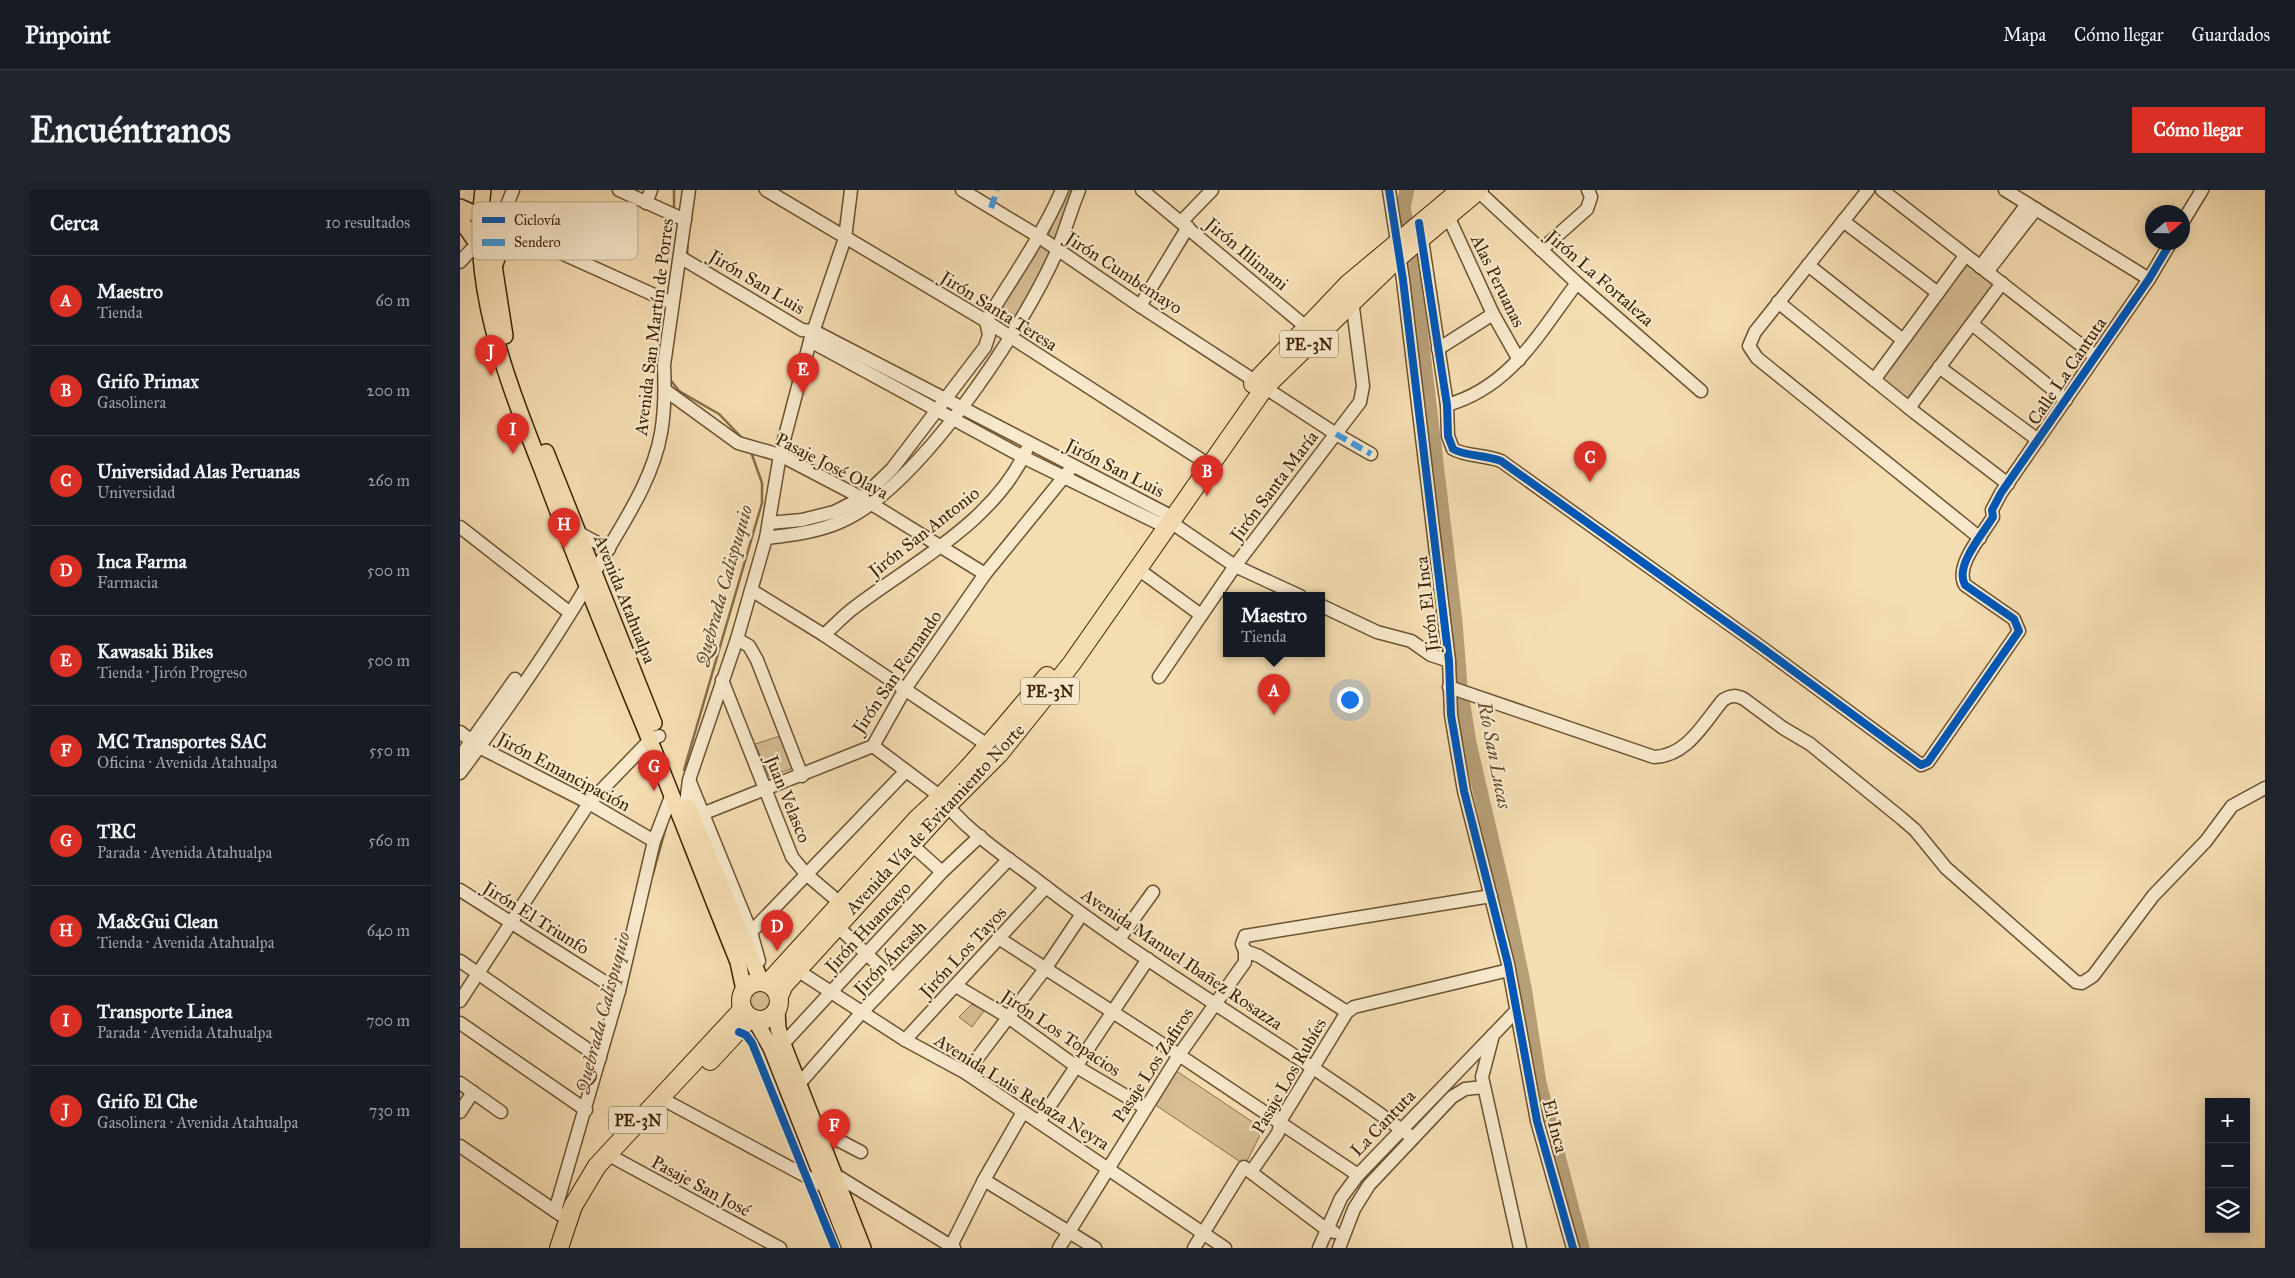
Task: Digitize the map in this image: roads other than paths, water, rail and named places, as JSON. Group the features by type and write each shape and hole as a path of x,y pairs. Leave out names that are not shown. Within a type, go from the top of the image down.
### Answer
{"highway":[{"name":"PE-3N","path":"1261,383 1352,300 1460,190"},
{"name":"PE-3N","path":"1088,633 1261,383 1306,327 1348,284 1409,240 1448,216 1478,190"},
{"name":"Avenida Vía de Evitamiento Norte","path":"770,990 784,985 798,970 837,926 845,907 912,845 944,802 994,749 1138,569 1165,520"},
{"name":"PE-3N","path":"746,1007 767,1019 770,990 845,907 917,819 944,802"},
{"name":"PE-3N","path":"611,1157 668,1102 746,1007 750,984 770,990"},
{"name":"PE-3N","path":"559,1248 566,1219 585,1184 746,1007"},
{"name":"PE-3N","path":"566,1219 569,1248"}],"main road":[{"name":"Avenida Atahualpa","path":"488,202 492,190"},
{"path":"460,207 472,212"},
{"path":"460,219 472,233"},
{"name":"Avenida Atahualpa","path":"485,260 485,287 498,345 516,401 588,581 655,738 770,990 783,1044 863,1248"},
{"name":"Avenida Atahualpa","path":"491,260 494,267 506,341 524,397 579,533 588,581"},
{"path":"494,267 496,260"},
{"name":"Avenida Atahualpa","path":"655,738 672,794 690,813 723,925 738,962 746,1007 771,1048 850,1248"}],"street":[{"path":"508,202 512,190"},
{"path":"619,190 685,220"},
{"path":"646,203 651,190"},
{"name":"Avenida San Martín de Porres","path":"460,756 475,745 588,581 625,522 650,469 661,434 665,390 664,365 672,302 685,260 685,220 689,190"},
{"name":"Jirón Santa Teresa","path":"766,190 986,321 1206,463"},
{"path":"690,813 689,780 737,639 766,538 780,455 812,336 845,238 851,190"},
{"name":"Jirón Cumbemayo","path":"962,190 1038,236 1057,251 1140,306 1261,383 1336,434 1371,454"},
{"path":"769,523 802,520 867,501 985,347 989,335 986,321 1038,236 1048,223 1062,190"},
{"path":"766,538 808,532 840,522 904,476 956,413 1011,337 1057,251 1078,190"},
{"path":"1140,306 1184,224 1212,190"},
{"name":"Jirón El Inca","path":"1389,190 1409,240 1449,661 1451,715 1464,791 1509,970 1516,1011"},
{"name":"Jirón La Fortaleza","path":"1478,190 1577,283 1701,391"},
{"path":"1541,250 1587,209 1591,198 1588,190"},
{"path":"1868,190 1755,332 1749,346 1757,358 1980,538"},
{"path":"1882,190 2095,356"},
{"path":"2005,190 2149,279"},
{"path":"2190,209 2202,190"},
{"name":"Jirón Illimani","path":"1147,192 1306,327"},
{"path":"1983,269 2031,206"},
{"name":"Alas Peruanas","path":"1448,216 1493,314 1519,360"},
{"path":"1843,221 1938,293"},
{"path":"1409,240 1438,349 1447,404 1463,400 1504,376 1519,360 1577,283"},
{"name":"Calle La Cantuta","path":"1447,404 1448,436 1453,449 1458,452 1487,455 1501,461 1762,647 1919,764 1928,762 2019,631 2014,619 1965,585 1961,578 1963,565 1993,517 1992,510 2008,484 2149,279 2165,250"},
{"path":"460,262 465,254 472,252"},
{"path":"1874,380 1965,256"},
{"path":"576,260 672,302"},
{"name":"Jirón San Luis","path":"685,260 812,336 956,413 1023,457 1068,471"},
{"path":"1808,265 1903,340"},
{"path":"1909,408 2002,283"},
{"name":"Jirón Santa María","path":"1159,677 1235,566 1336,434 1362,395 1362,376 1352,300"},
{"path":"1778,302 1909,408 2008,484"},
{"path":"1438,349 1493,314"},
{"path":"1972,324 2066,400"},
{"path":"1939,367 2038,440"},
{"name":"Pasaje José Olaya","path":"665,390 742,445 780,455 867,501 985,574"},
{"name":"Jirón San Luis","path":"956,413 1029,444 1068,471 1165,520 1235,566 1291,592"},
{"name":"Jirón San Antonio","path":"824,635 853,608 939,546 987,508 1001,493 1029,444"},
{"name":"Jirón San Fernando","path":"690,813 766,790 873,746 905,689 985,574 1068,471"},
{"path":"460,527 565,609"},
{"path":"579,533 609,549"},
{"path":"1138,569 1201,615"},
{"name":"Avenida San Martín de Porres","path":"460,773 475,745 565,609 588,581"},
{"path":"750,590 824,635 994,749"},
{"path":"1325,607 1377,632 1411,641 1431,655 1449,661"},
{"path":"737,639 749,646 757,660 802,776"},
{"name":"Juan Velasco","path":"722,680 792,857 806,874 845,907"},
{"path":"1451,688 1654,757 1670,755 1684,747 1723,700 1730,696 1744,699 1783,728 1810,744 1901,818 1915,830 1946,868 2076,982 2082,983 2093,976 2154,896 2206,841 2232,806 2265,788"},
{"name":"Jirón Emancipación","path":"460,732 475,745 589,803 654,841"},
{"path":"460,1001 589,803 655,738"},
{"name":"Avenida Manuel Ibañez Rosazza","path":"873,746 944,802 980,836 1082,914 1314,1069 1413,1138"},
{"path":"750,932 906,771"},
{"name":"Avenida Atahualpa","path":"689,780 690,813 750,932 770,990"},
{"path":"460,1146 566,1219 586,1110 619,991 654,841 672,794"},
{"name":"Jirón Huancayo","path":"783,1044 942,872 980,836"},
{"path":"912,845 942,872"},
{"name":"Jirón Áncash","path":"799,1084 862,1012 1009,859"},
{"name":"Jirón Los Tayos","path":"905,1040 1046,887"},
{"name":"Jirón El Triunfo","path":"460,890 619,991"},
{"path":"1119,940 1153,892"},
{"name":"Pasaje Los Zafiros","path":"1059,1248 1179,1054 1245,962 1242,940 1252,934 1491,896"},
{"path":"966,1074 1045,969 1082,914"},
{"path":"837,926 893,979"},
{"path":"1000,938 1113,1014 1179,1054 1358,1175"},
{"path":"1245,951 1259,956 1347,1012"},
{"path":"1039,1122 1148,959"},
{"path":"460,961 600,1058"},
{"name":"Avenida Luis Rebaza Neyra","path":"798,970 905,1040 966,1074 1225,1248"},
{"name":"Pasaje Los Rubíes","path":"1194,1248 1248,1170 1278,1133 1281,1123 1347,1012 1354,1007 1509,970"},
{"name":"Jirón Los Topacios","path":"956,986 1008,1018 1077,1067 1146,1108"},
{"name":"La Cantuta","path":"1319,1248 1341,1198 1358,1175 1516,1011"},
{"name":"El Inca","path":"1516,1011 1537,1120 1573,1248"},
{"path":"460,1023 586,1110"},
{"path":"1492,1035 1482,1072 1483,1087 1520,1248"},
{"path":"1466,1063 1474,1064 1482,1072"},
{"path":"460,1083 501,1112"},
{"name":"La Cantuta","path":"1339,1248 1360,1198 1413,1138 1458,1092 1472,1087 1483,1087"},
{"path":"460,1112 473,1092"},
{"path":"668,1102 826,1187"},
{"path":"834,1174 951,1248 984,1180 1023,1112"},
{"path":"815,1128 861,1152"},
{"name":"Pasaje San José","path":"611,1157 780,1248"},
{"path":"1248,1170 1326,1229 1343,1236"},
{"path":"984,1180 1095,1248"}],"waterway":[{"name":"Quebrada Calispuquio","path":"674,190 674,208"},
{"name":"Río San Lucas","path":"1407,190 1403,207 1407,229"},
{"name":"Quebrada Calispuquio","path":"687,257 688,237"},
{"name":"Río San Lucas","path":"1412,261 1455,622 1460,686 1469,743 1524,987 1539,1083 1582,1248"},
{"name":"Quebrada Calispuquio","path":"669,378 679,391 719,414 744,440"},
{"name":"Quebrada Calispuquio","path":"684,770 762,503 762,483 751,452"},
{"name":"Quebrada Calispuquio","path":"653,874 666,827"}],"place":[{"name":"Grifo El Che","path":"491,376"},
{"name":"Kawasaki Bikes","path":"803,394"},
{"name":"Transporte Linea","path":"513,454"},
{"name":"Universidad Alas Peruanas","path":"1590,482"},
{"name":"Grifo Primax","path":"1207,496"},
{"name":"Ma&Gui Clean","path":"564,549"},
{"name":"Maestro","path":"1274,715"},
{"name":"TRC","path":"654,791"},
{"name":"Inca Farma","path":"777,951"},
{"name":"MC Transportes SAC","path":"834,1150"}]}
